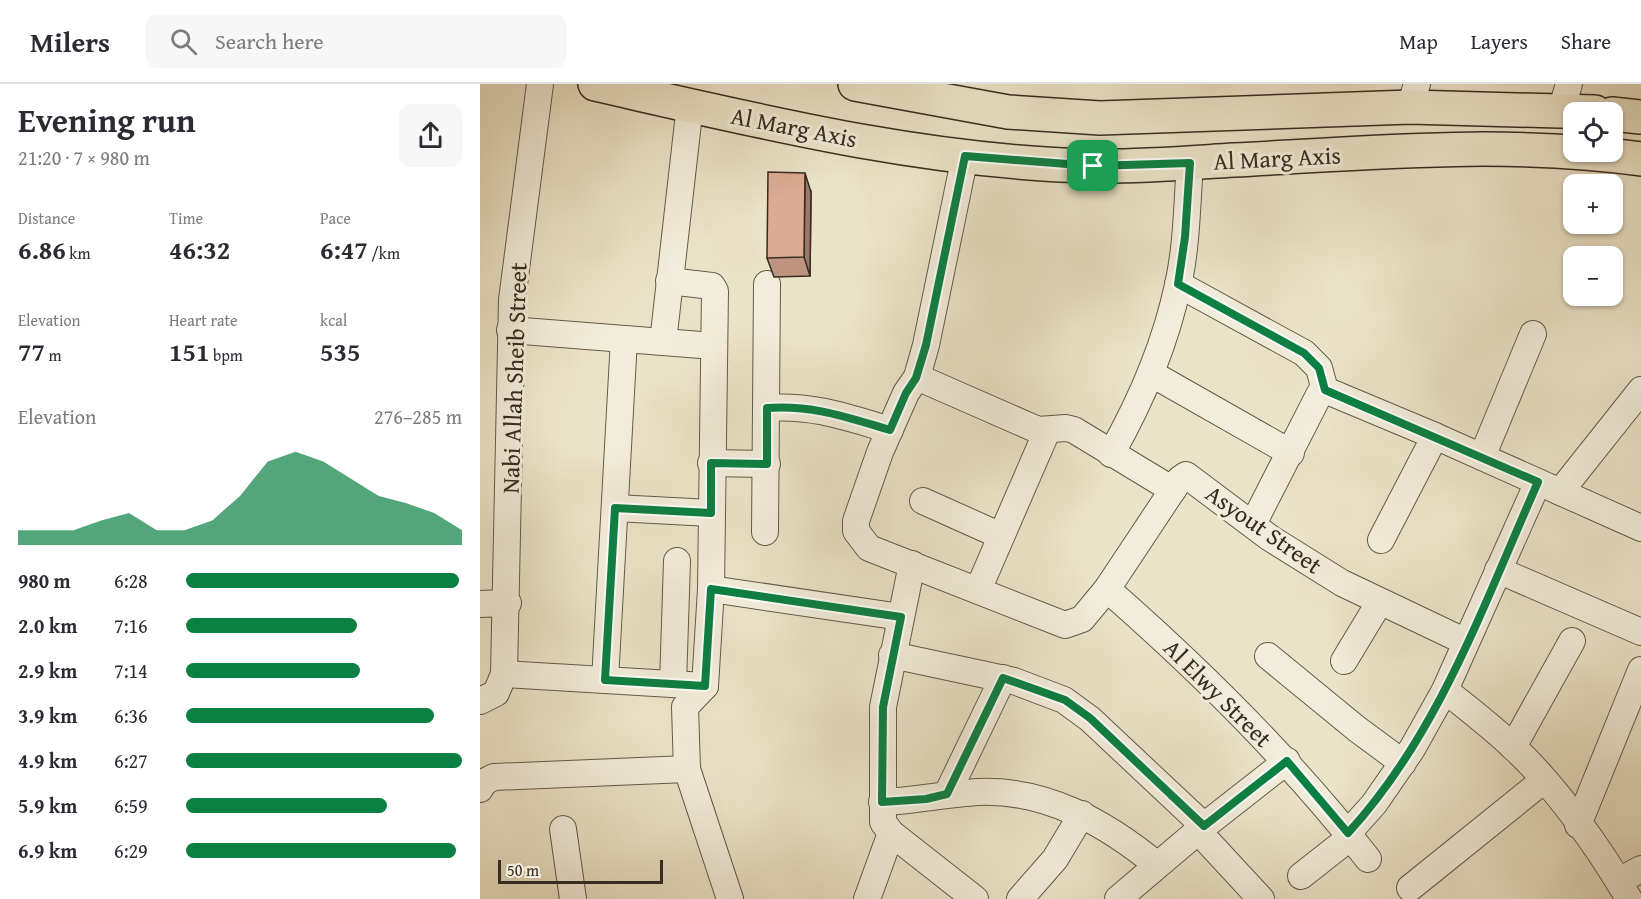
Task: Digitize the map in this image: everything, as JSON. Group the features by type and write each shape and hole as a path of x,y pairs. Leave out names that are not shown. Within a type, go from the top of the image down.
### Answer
{"main road":[{"name":"Al Marg Axis","path":"595,84 827,135 965,156 1045,164 1122,166 1454,148 1561,150 1641,159"},
{"name":"Al Marg Axis","path":"876,86 968,106 1049,116 1150,118 1413,96 1565,97"},
{"path":"1623,115 1641,117"},
{"path":"1045,164 1049,116"}],"street":[{"name":"Nabi Allah Sheib Street","path":"504,674 508,603 510,330 540,84"},
{"path":"663,342 690,105"},
{"path":"767,408 797,406 814,408 890,430 906,393 916,378 926,345 965,156"},
{"path":"1111,454 1152,374 1178,284 1185,237 1190,163"},
{"path":"669,281 714,288 711,589 705,686 685,707 687,769 722,898"},
{"path":"765,532 767,284"},
{"path":"1178,284 1304,353 1319,368 1325,390"},
{"path":"510,330 714,346"},
{"path":"1482,457 1533,334"},
{"path":"605,680 624,339"},
{"path":"1152,374 1291,453"},
{"path":"916,378 1038,430 1066,428 1074,430 1173,490"},
{"path":"1325,390 1435,436 1641,528"},
{"path":"1253,524 1320,393 1325,390"},
{"path":"1301,876 1343,843 1348,833 1374,804 1403,762 1445,690 1498,570 1549,487 1641,390"},
{"name":"Asyout Street","path":"890,430 856,521 856,531 868,548 1065,625 1082,619 1107,589 1180,479 1189,476 1253,524 1333,577 1379,603 1466,642"},
{"path":"978,590 1047,431"},
{"path":"1381,540 1435,436"},
{"path":"711,463 767,464"},
{"path":"923,501 1001,536"},
{"path":"615,508 711,513"},
{"path":"673,684 677,561"},
{"path":"912,564 883,707 883,822 891,833 952,891 975,899"},
{"path":"1498,570 1641,632"},
{"path":"711,589 901,617"},
{"name":"Al Elwy Street","path":"1107,589 1230,700 1287,761 1368,860"},
{"path":"480,604 508,603"},
{"path":"1344,661 1379,603"},
{"path":"1513,747 1572,641"},
{"path":"892,655 1003,678 1065,700 1090,718 1201,828 1261,899"},
{"path":"1268,656 1357,729 1403,762"},
{"path":"1578,825 1641,670"},
{"path":"480,701 496,693 504,674 705,686"},
{"path":"947,794 1003,678"},
{"path":"1445,690 1513,747 1544,780 1624,890 1641,868"},
{"path":"1118,899 1201,828 1287,761"},
{"path":"480,789 484,782 494,777 687,769"},
{"path":"1410,888 1544,780"},
{"path":"882,802 981,792 1016,795 1049,802 1082,814 1122,836 1157,865"},
{"path":"1020,899 1055,859 1082,814"},
{"path":"562,829 573,899"},
{"path":"867,899 891,833"}],"building":[{"path":"768,172 805,173 804,257 767,258"}],"route":[{"path":"965,156 1093,166 1190,163 1185,237 1178,284 1313,359 1324,379 1325,390 1330,390 1538,482 1445,690 1412,749 1374,804 1348,833 1287,761 1204,826 1090,718 1065,700 1003,678 947,794 926,799 882,802 883,707 901,617 711,589 705,686 605,680 615,508 711,513 711,463 767,464 767,408 797,406 814,408 890,430 906,393 916,378 926,345 965,156"}]}
